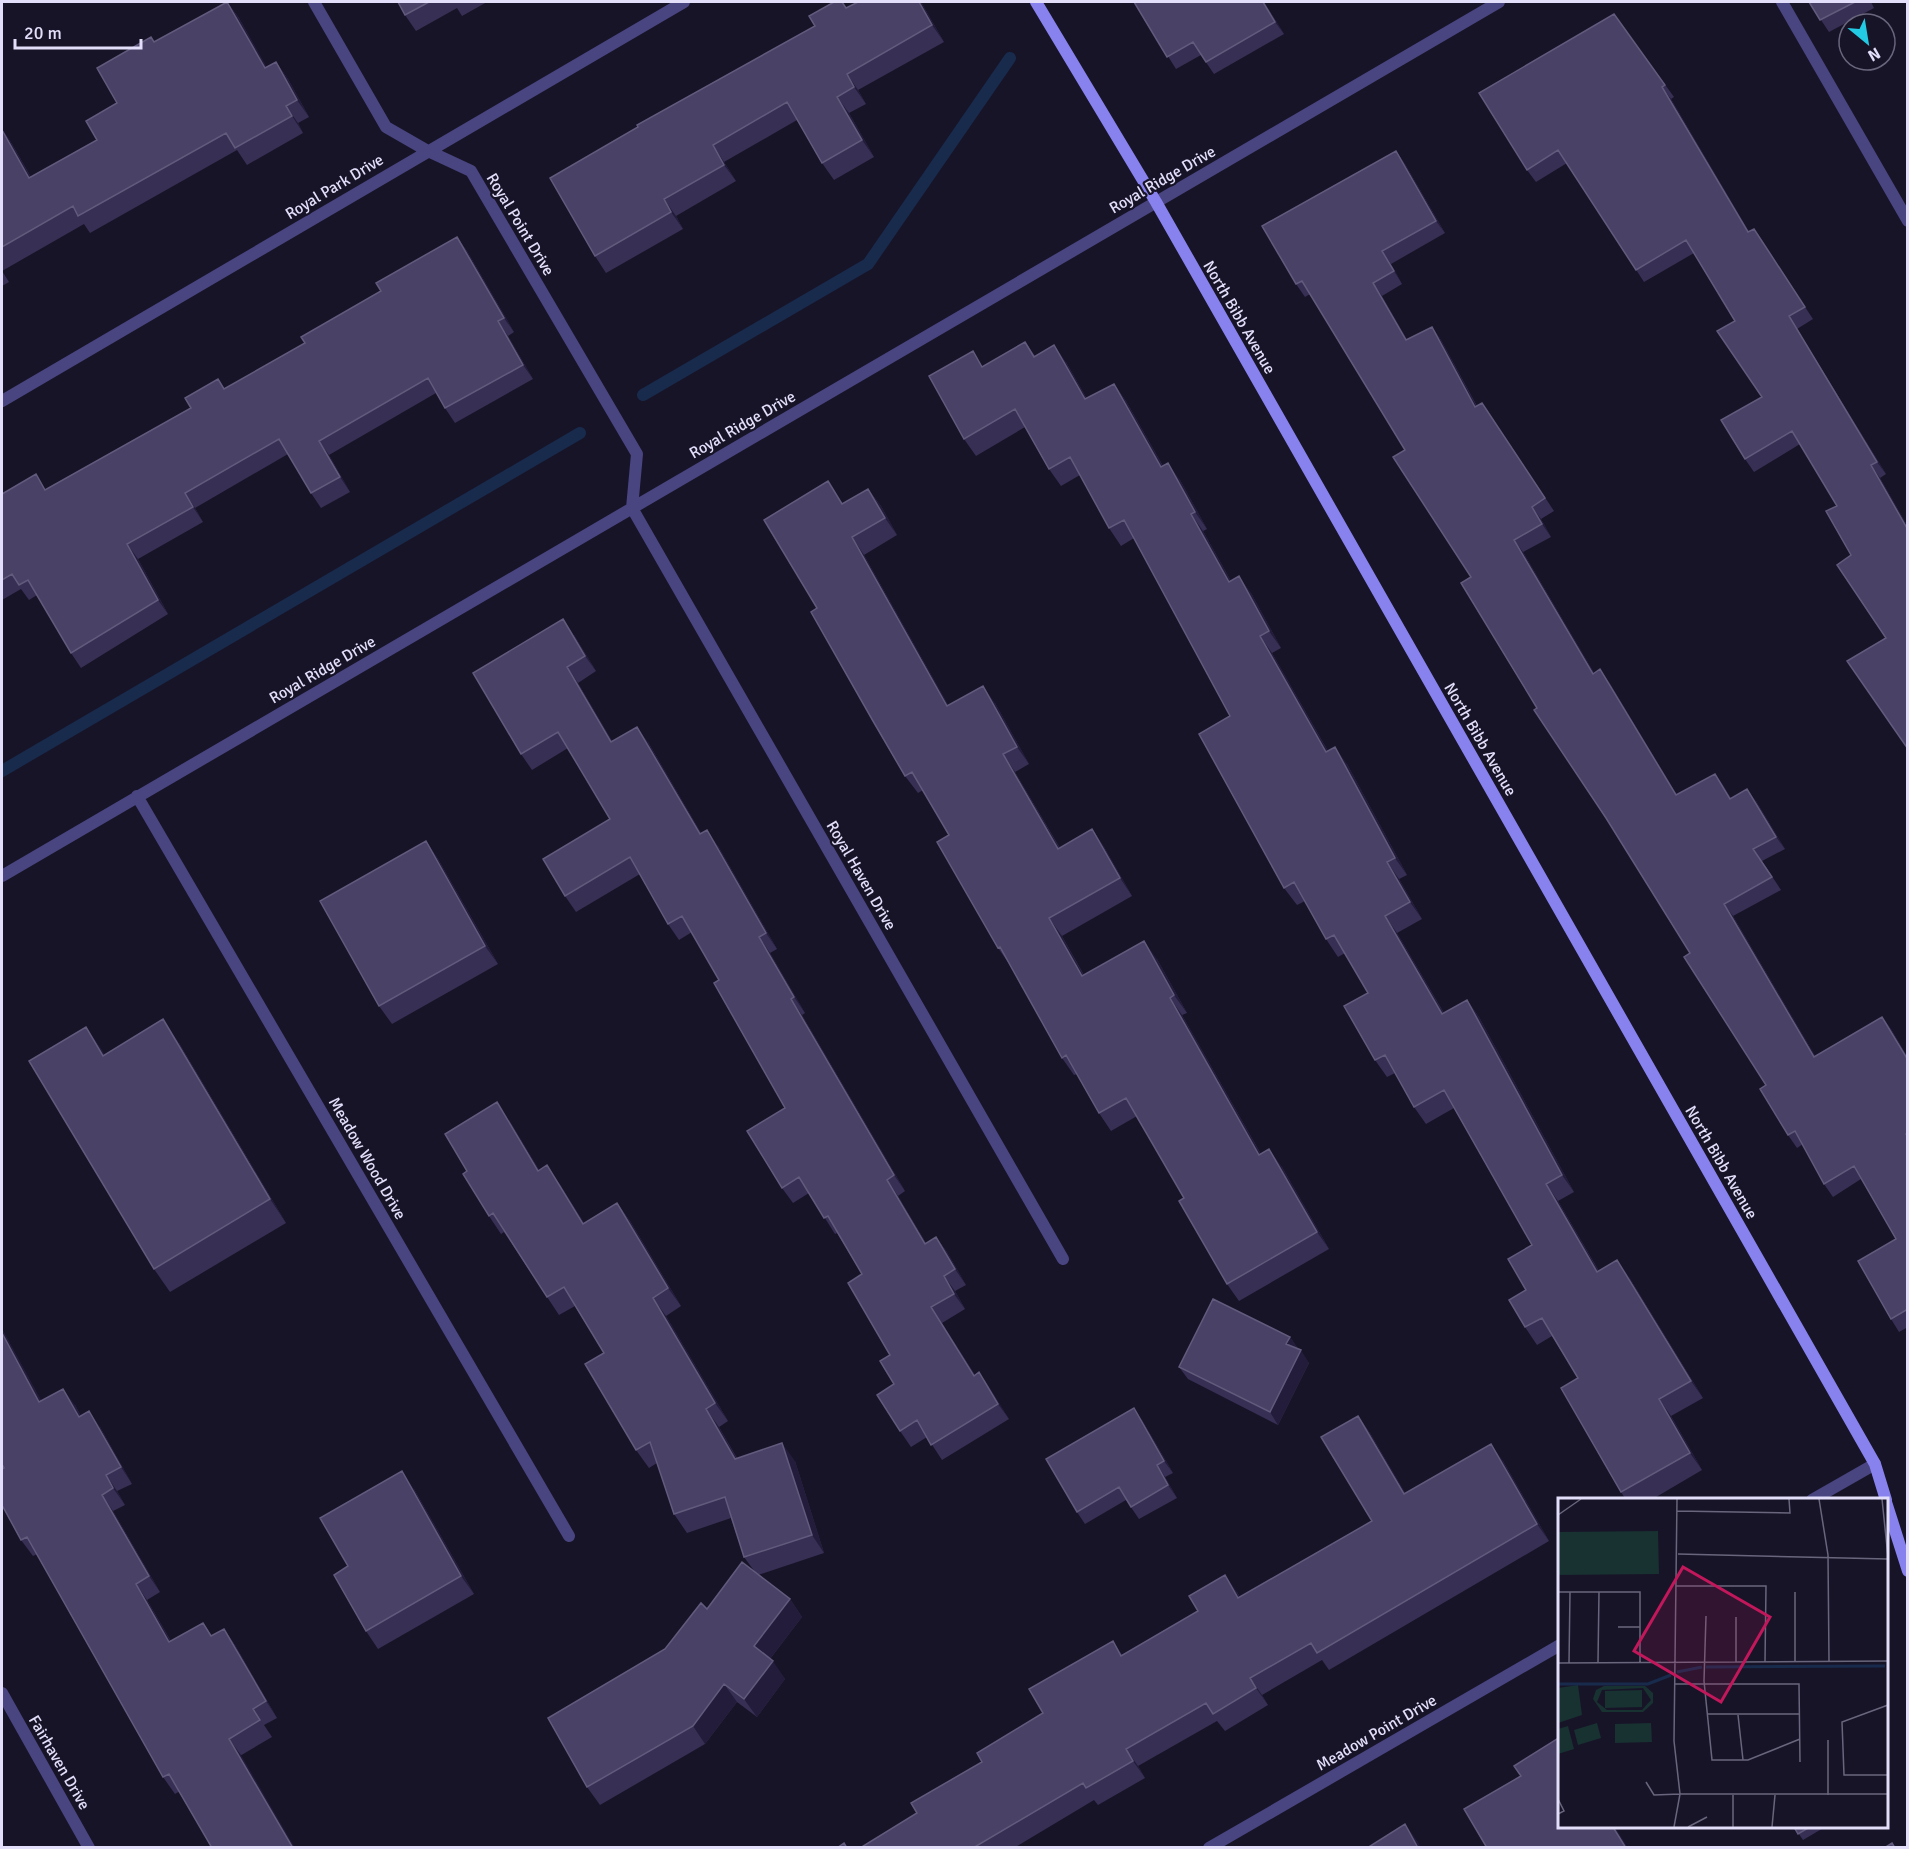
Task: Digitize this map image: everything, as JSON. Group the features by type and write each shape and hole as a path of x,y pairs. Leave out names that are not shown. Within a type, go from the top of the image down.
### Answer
{"main road":[{"name":"North Bibb Avenue","path":"1036,2 1156,202 1875,1464 1885,1498"},
{"name":"North Bibb Avenue","path":"1888,1507 1908,1571"}],"street":[{"name":"Royal Point Drive","path":"314,2 386,127 426,150 471,171 637,454 632,508"},
{"name":"Royal Park Drive","path":"2,401 426,150 684,2"},
{"name":"Royal Ridge Drive","path":"2,876 1499,2"},
{"path":"1782,2 1908,221"},
{"name":"Royal Haven Drive","path":"632,508 1063,1259"},
{"name":"Meadow Wood Drive","path":"137,796 569,1536"},
{"path":"1816,1498 1875,1464"},
{"name":"Meadow Point Drive","path":"1209,1848 1558,1646"},
{"name":"Fairhaven Drive","path":"2,1693 89,1848"}],"building":[{"path":"227,2 265,68 276,62 297,100 286,106 292,116 235,148 226,133 78,216 73,206 2,247 2,130 29,178 97,140 86,121 117,103 97,68 151,37 154,42"},
{"path":"398,2 429,2 405,15"},
{"path":"834,2 842,2 846,8 858,2 919,2 932,25 847,74 854,87 837,97 862,140 822,163 787,102 713,145 724,165 664,199 671,212 595,256 550,178 638,127 637,125 815,26 809,16"},
{"path":"1134,2 1263,2 1275,22 1206,62 1193,42 1167,57"},
{"path":"1809,2 1855,2 1820,20"},
{"path":"1614,14 1665,85 1662,87 1748,232 1754,229 1805,307 1789,316 1877,462 1871,465 1908,530 1908,749 1847,661 1886,638 1837,565 1851,555 1826,511 1837,506 1792,431 1745,459 1721,420 1762,397 1717,331 1735,321 1686,240 1636,270 1558,150 1527,170 1479,93"},
{"path":"1396,151 1436,221 1382,251 1394,271 1373,283 1406,340 1432,327 1475,407 1482,403 1545,498 1532,507 1542,524 1514,540 1593,674 1600,669 1676,795 1715,774 1730,799 1747,789 1776,837 1753,849 1772,877 1724,904 1814,1057 1882,1017 1908,1060 1908,1133 1906,1134 1908,1138 1908,1309 1891,1319 1858,1261 1896,1239 1854,1166 1824,1184 1795,1131 1788,1135 1760,1089 1766,1085 1684,957 1690,953 1606,818 1534,710 1537,708 1461,583 1471,577 1393,457 1405,450 1302,281 1296,284 1262,226"},
{"path":"457,237 504,318 498,321 523,365 445,408 428,378 319,441 340,477 311,493 279,439 185,493 193,507 127,544 158,600 71,653 28,580 19,585 12,574 2,580 2,494 36,474 45,490 191,408 185,398 218,379 224,389 305,343 301,337 381,291 376,283"},
{"path":"1025,342 1034,357 1054,345 1085,399 1114,384 1161,467 1168,463 1195,512 1191,514 1229,582 1239,576 1269,631 1260,636 1326,752 1335,747 1395,858 1387,862 1410,902 1385,916 1442,1014 1467,1000 1562,1175 1546,1184 1597,1272 1617,1260 1691,1381 1659,1399 1690,1453 1621,1492 1561,1388 1578,1378 1542,1318 1525,1327 1509,1300 1526,1290 1508,1259 1532,1245 1444,1090 1414,1107 1385,1055 1375,1060 1344,1006 1368,993 1334,935 1326,939 1294,882 1284,888 1199,734 1230,716 1124,520 1109,528 1070,457 1049,469 1015,409 964,439 929,376 973,351 982,367"},
{"path":"828,481 842,504 868,489 885,518 852,537 947,706 983,686 1017,747 1003,754 1058,849 1092,829 1120,878 1049,918 1082,976 1144,941 1174,995 1170,998 1259,1155 1269,1149 1317,1232 1227,1284 1179,1201 1184,1198 1126,1098 1099,1113 1066,1055 1062,1058 1000,947 998,948 937,842 949,835 912,772 905,776 811,612 817,608 764,520"},
{"path":"563,619 585,656 567,667 611,742 637,727 700,834 707,830 766,933 759,937 794,997 791,999 894,1175 887,1180 925,1244 936,1237 955,1269 944,1276 954,1294 931,1307 974,1376 979,1372 998,1404 931,1445 917,1420 900,1431 877,1395 894,1384 880,1361 890,1355 848,1283 862,1274 828,1216 824,1218 799,1177 782,1188 747,1131 785,1108 714,983 719,980 682,916 668,924 630,857 565,896 543,859 610,819 558,732 521,754 473,673"},
{"path":"426,841 485,946 379,1006 320,901"},
{"path":"163,1019 270,1199 154,1269 29,1061 86,1027 103,1056"},
{"path":"497,1102 538,1171 547,1165 583,1224 617,1203 668,1288 653,1298 715,1403 706,1409 735,1459 782,1443 812,1535 744,1557 725,1497 674,1514 650,1442 636,1450 585,1364 604,1353 564,1287 547,1297 493,1213 489,1216 463,1174 467,1171 445,1134"},
{"path":"1213,1299 1290,1337 1286,1344 1301,1350 1270,1412 1179,1367"},
{"path":"2,1333 39,1402 63,1389 79,1417 89,1411 121,1467 106,1475 113,1488 102,1495 149,1576 136,1584 169,1642 203,1623 211,1636 224,1629 266,1701 253,1709 260,1720 229,1739 293,1848 212,1848 169,1774 163,1777 27,1537 21,1540 2,1505 2,1469 4,1468 2,1464"},
{"path":"1134,1408 1164,1461 1157,1465 1168,1485 1131,1507 1119,1487 1077,1512 1046,1459"},
{"path":"1358,1416 1404,1494 1491,1444 1537,1524 1317,1653 1311,1643 1250,1678 1256,1688 1213,1714 1206,1703 1126,1749 1133,1761 1086,1788 1083,1783 973,1848 860,1848 917,1813 911,1803 982,1762 977,1753 1043,1713 1029,1689 1113,1641 1121,1656 1198,1611 1189,1596 1225,1575 1238,1598 1372,1521 1321,1437"},
{"path":"402,1471 461,1576 366,1631 334,1575 348,1566 320,1518"},
{"path":"742,1562 790,1599 754,1646 773,1661 744,1699 724,1684 693,1726 587,1787 548,1718 665,1649 701,1603 707,1609"},
{"path":"1558,1738 1558,1828 1614,1828 1626,1848 1487,1848 1464,1809 1521,1776 1514,1766"},
{"path":"1405,1824 1418,1848 1367,1848"},
{"path":"1795,1828 1808,1828 1798,1834"},
{"path":"844,1843 847,1848 837,1848"},
{"path":"1892,1843 1895,1848 1884,1848"}],"waterway":[{"path":"643,395 868,264 1010,58"},
{"path":"2,771 580,433"}]}
